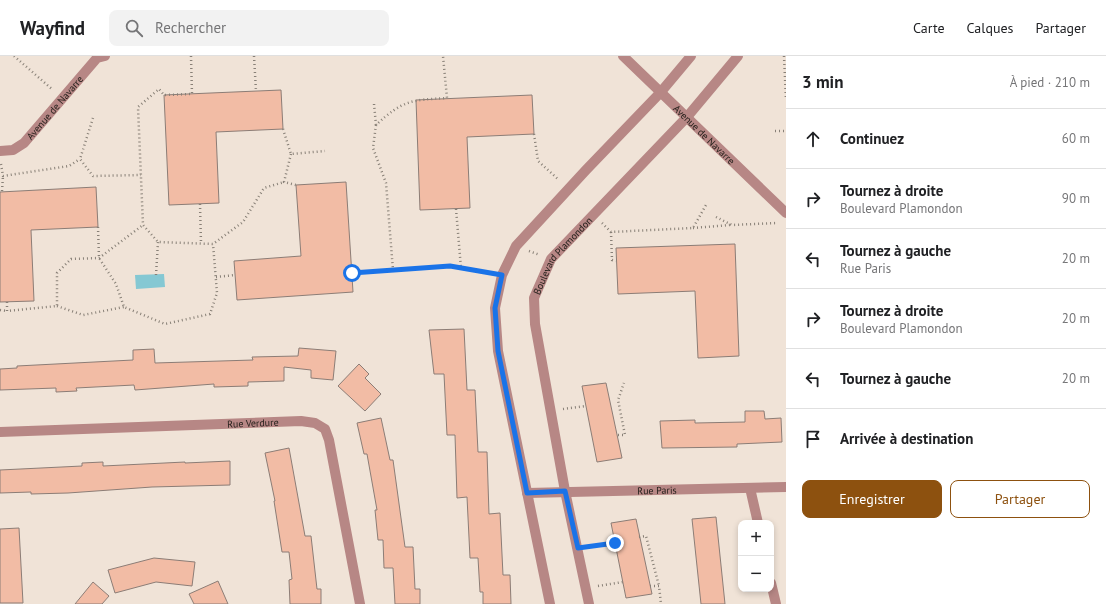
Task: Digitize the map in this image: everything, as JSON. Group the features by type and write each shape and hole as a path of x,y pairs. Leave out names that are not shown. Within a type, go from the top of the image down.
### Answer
{"street":[{"name":"Avenue de Navarre","path":"0,151 13,150 24,143 97,58 105,56"},
{"name":"Avenue de Navarre","path":"623,56 660,93 687,117 784,217"},
{"path":"550,604 498,351 495,308 502,275 516,246 660,93 691,56"},
{"name":"Boulevard Plamondon","path":"589,604 565,491 535,324 534,298 552,259 687,117 738,56"},
{"name":"Rue Verdure","path":"0,432 301,421 315,423 325,429 329,440 360,604"},
{"name":"Rue Paris","path":"527,493 786,487"},
{"path":"750,488 757,520"},
{"path":"773,592 776,604"}],"path":[{"path":"14,56 63,98"},
{"path":"156,275 158,242 144,226 138,107 159,90 164,95 192,94 191,56"},
{"path":"254,56 256,91"},
{"path":"376,125 394,109 416,100 447,98 443,56"},
{"path":"784,56 786,100"},
{"path":"374,104 376,125 373,148 386,183 393,270"},
{"path":"3,176 69,166 80,159 92,118"},
{"path":"283,129 291,154 284,182"},
{"path":"775,131 786,131"},
{"path":"534,134 538,161 568,189"},
{"path":"0,151 3,176 2,192"},
{"path":"291,154 325,151"},
{"path":"80,159 93,176 141,175"},
{"path":"158,242 213,244 243,222 264,188 284,182 296,185"},
{"path":"200,204 201,243"},
{"path":"693,228 706,205"},
{"path":"456,209 461,268"},
{"path":"594,215 611,232 612,260 616,261"},
{"path":"716,217 732,225"},
{"path":"611,232 732,225 784,217"},
{"path":"57,306 57,273 70,259 99,258 144,226"},
{"path":"98,227 99,258 116,284 124,307"},
{"path":"0,310 7,311 57,306 83,315 124,307 165,324 210,314 217,293 213,244"},
{"path":"516,246 552,259"},
{"path":"352,273 450,266 502,275"},
{"path":"216,277 235,275"},
{"path":"7,302 7,311"},
{"path":"618,435 625,435 618,400 624,382"},
{"path":"551,411 586,406"},
{"path":"639,537 646,536 659,586 661,604"},
{"path":"578,548 615,543"},
{"path":"586,588 623,582"},
{"path":"650,586 659,586"}],"water":[{"path":"164,274 165,287 136,289 135,275"}],"building":[{"path":"281,90 283,129 216,132 219,203 169,205 164,95"},
{"path":"532,95 534,134 467,137 470,208 420,210 416,100"},
{"path":"346,182 353,292 237,300 234,261 301,256 296,185"},
{"path":"96,187 98,227 31,230 34,301 0,302 0,192"},
{"path":"735,244 739,356 698,358 695,291 618,294 616,248"},
{"path":"464,329 467,390 475,390 478,452 487,452 489,514 500,513 503,575 510,575 511,604 483,604 483,592 480,592 478,558 470,558 467,497 457,498 455,435 447,435 444,374 434,374 429,330"},
{"path":"299,348 336,351 333,380 311,378 311,370 284,367 284,381 248,382 248,386 214,387 214,384 135,390 134,385 76,388 77,391 56,392 56,388 0,390 0,369 17,368 17,366 133,360 133,350 154,349 155,363 253,360 252,357 298,356"},
{"path":"359,364 369,374 365,378 381,394 365,411 338,386"},
{"path":"606,383 622,458 597,462 582,386"},
{"path":"745,411 764,411 765,419 781,418 782,442 737,444 737,447 662,448 660,421 695,420 695,423 745,422"},
{"path":"381,418 390,460 393,460 405,547 413,547 415,589 420,589 420,604 395,604 393,568 384,568 383,540 378,540 375,510 377,510 367,454 364,454 357,423"},
{"path":"289,448 305,536 311,536 317,589 321,589 321,604 290,604 289,580 292,579 289,552 282,552 275,501 265,453"},
{"path":"230,461 230,485 152,487 68,493 0,493 0,470 82,466 82,463 103,462 103,466"},
{"path":"716,517 725,604 701,604 692,519"},
{"path":"636,519 652,594 626,598 611,523"},
{"path":"19,528 23,603 0,603 0,529"},
{"path":"154,558 195,562 192,586 156,582 115,593 108,570"},
{"path":"218,581 228,604 194,604 189,594"},
{"path":"93,582 109,596 102,604 75,604"}],"route":[{"path":"352,273 450,266 502,275 495,308 498,351 527,493 565,491 578,548 615,543"}]}
